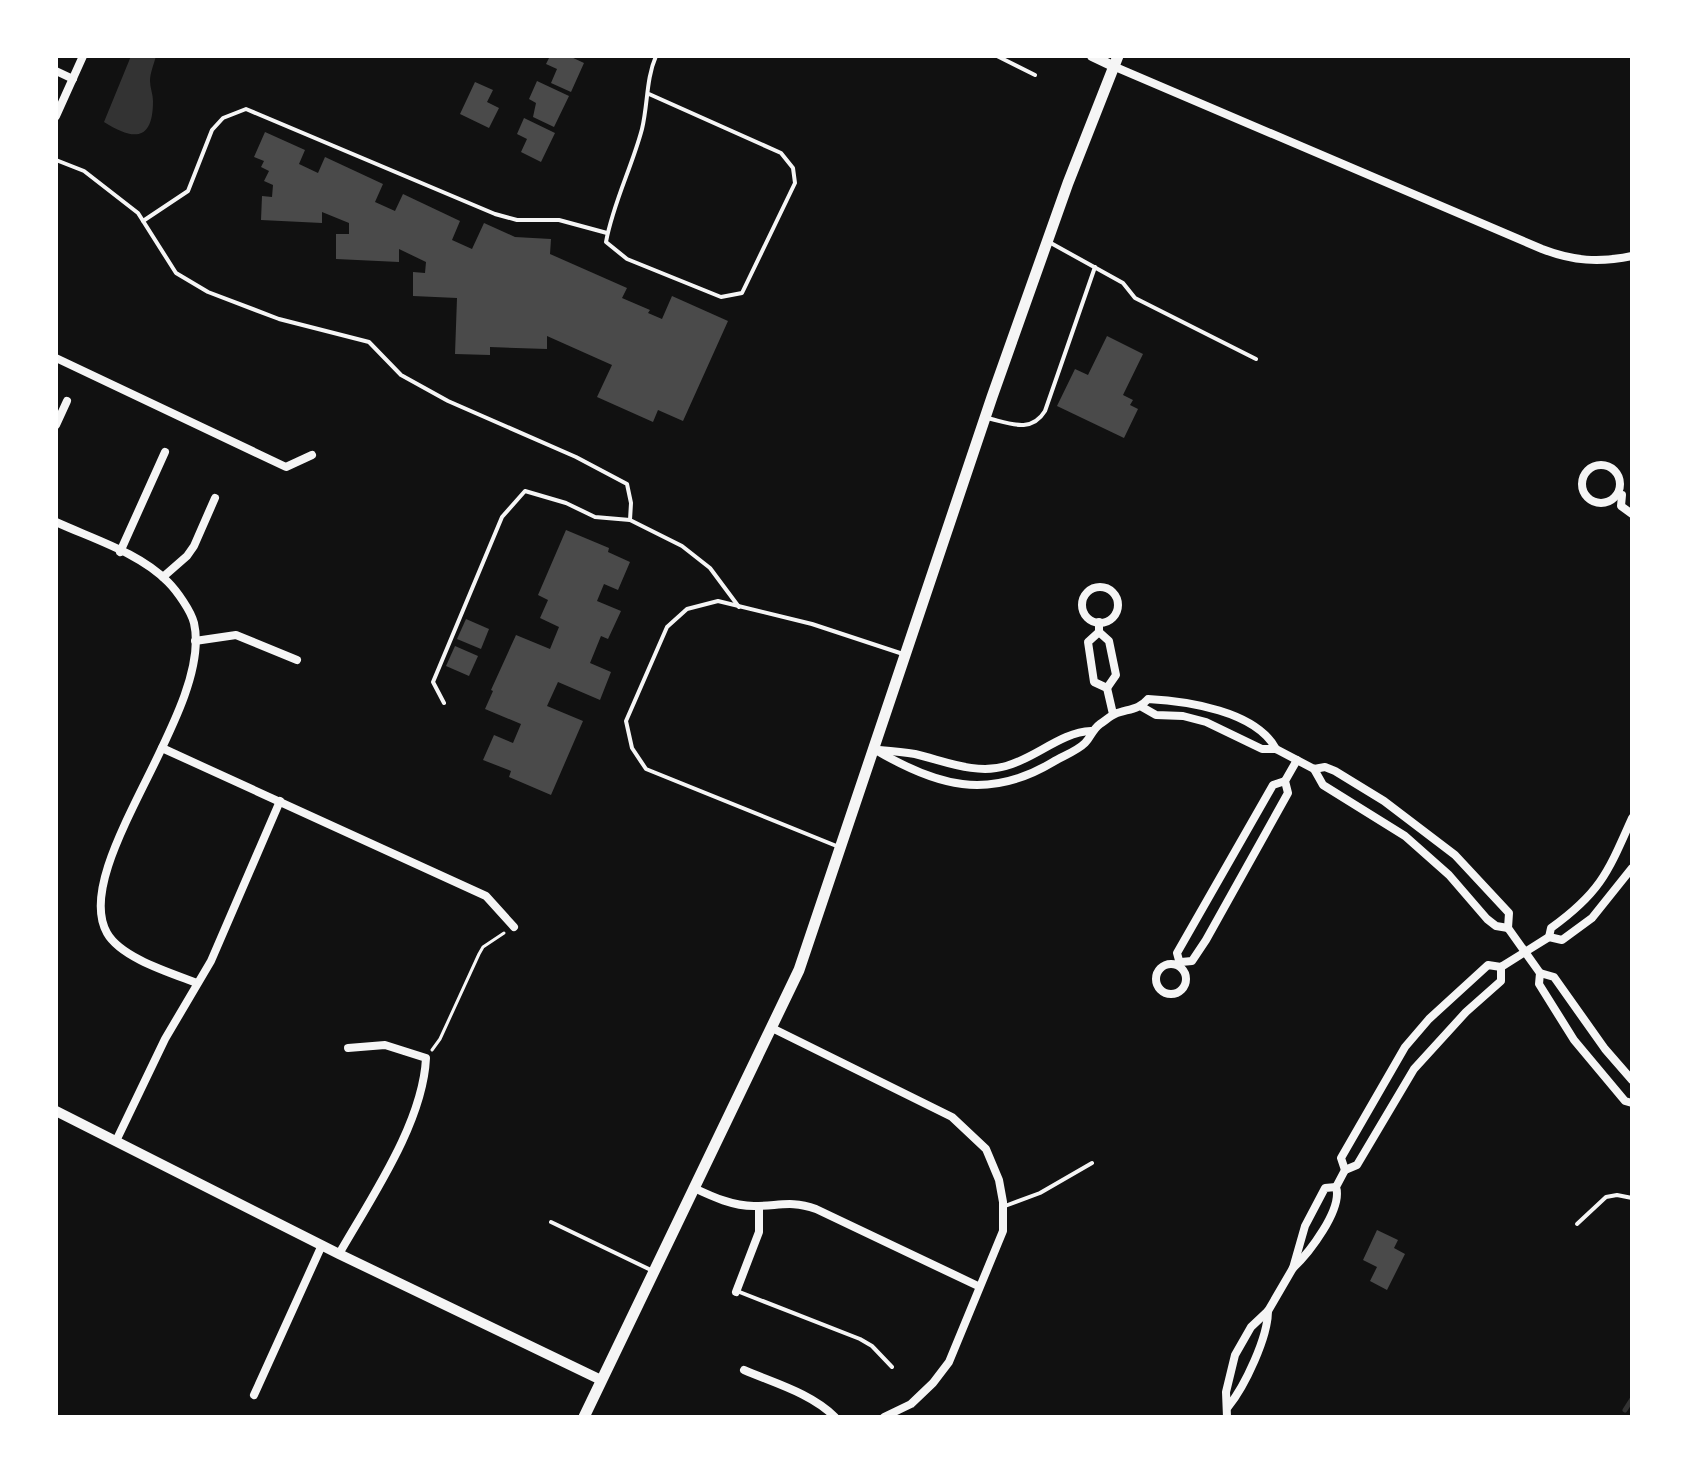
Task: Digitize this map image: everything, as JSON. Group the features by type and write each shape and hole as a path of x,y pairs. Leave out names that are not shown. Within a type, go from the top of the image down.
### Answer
{"main road":[{"path":"584,1417 799,970 985,417 1047,241 1116,61"}],"street":[{"path":"56,116 83,56"},
{"path":"1092,56 1116,61 1567,259 1592,261 1632,256"},
{"path":"56,71 73,79"},
{"path":"56,358 286,467 312,455"},
{"path":"56,425 67,401"},
{"path":"120,552 165,452"},
{"path":"1632,490 1620,494 1603,503 1587,496 1582,485 1586,473 1596,465 1609,466 1620,481 1620,494 1621,506 1632,514"},
{"path":"163,577 194,546 215,498"},
{"path":"56,522 151,566 171,585 194,622 196,657 189,682 105,871 100,907 107,934 127,952 197,983"},
{"path":"1107,688 1094,682 1088,642 1099,627 1114,616 1118,605 1114,593 1104,587 1092,588 1082,601 1087,617 1099,627 1109,641 1116,675 1107,688 1113,714"},
{"path":"195,641 236,635 297,660"},
{"path":"874,749 913,771 950,781 988,786 1004,784 1031,775 1086,742 1091,731 1113,714 1142,707 1148,699 1180,700 1212,708 1269,735 1276,749"},
{"path":"1142,707 1156,715 1183,716 1206,722 1262,749 1276,749 1314,769 1323,785 1405,836 1449,875 1487,919 1496,926 1508,928 1540,973 1539,984 1574,1040 1620,1096 1632,1103"},
{"path":"874,749 988,769 1006,766 1048,748 1075,731 1091,731"},
{"path":"162,748 486,896 514,927"},
{"path":"1285,781 1288,793 1206,940 1192,961 1180,964 1177,953 1273,785 1285,781 1297,760"},
{"path":"1314,769 1325,767 1335,771 1384,801 1455,855 1509,913 1508,928"},
{"path":"116,1141 165,1039 211,961 280,801"},
{"path":"1345,1170 1341,1158 1405,1047 1429,1019 1488,965 1501,967 1549,937 1551,928 1570,914 1604,879 1632,818"},
{"path":"1549,937 1562,940 1592,918 1632,868"},
{"path":"1293,1268 1310,1252 1335,1206 1339,1196 1336,1187 1345,1170 1357,1165 1414,1069 1466,1012 1501,981 1501,967"},
{"path":"1540,973 1554,977 1605,1049 1632,1080"},
{"path":"772,1028 952,1117 986,1149 999,1180 1003,1231 949,1362 911,1404 884,1417"},
{"path":"339,1254 395,1157 425,1080 426,1058 385,1045 348,1048"},
{"path":"56,1111 339,1254 601,1380"},
{"path":"1228,1412 1226,1392 1235,1355 1251,1327 1268,1311 1293,1268 1305,1226 1325,1188 1336,1187"},
{"path":"694,1188 722,1201 759,1206 798,1203 816,1209 978,1286"},
{"path":"736,1292 759,1232 759,1206"},
{"path":"254,1395 322,1245"},
{"path":"1228,1412 1268,1326 1268,1311"},
{"path":"744,1370 796,1392 827,1409 835,1417"}],"lane":[{"path":"649,94 781,153 793,168 795,183 742,293 721,297 627,259 606,242 611,217 630,171 649,94 648,75 656,56"},
{"path":"997,56 1035,75"},
{"path":"143,221 188,191 212,130 223,118 246,109 495,214 517,220 559,220 608,233"},
{"path":"56,160 84,171 138,213 176,273 208,292 279,319 369,342 401,375 448,401 576,457 627,484 631,503 630,520"},
{"path":"1047,241 1123,283 1135,298 1256,359"},
{"path":"985,417 1031,426 1039,421 1095,267"},
{"path":"444,703 433,682 502,517 525,491 566,503 595,517 630,520 682,546 710,568 739,607"},
{"path":"840,848 646,769 632,748 626,721 667,627 687,609 718,601 812,624 906,654"},
{"path":"1003,1207 1040,1193 1092,1163"},
{"path":"1577,1224 1606,1197 1617,1195 1632,1198"},
{"path":"551,1222 654,1271"},
{"path":"736,1292 860,1339 872,1346 892,1367"}],"path":[{"path":"426,1058 440,1039 483,947 514,927"}],"shaded area":[{"path":"131,56 156,56 150,78 153,101 150,124 140,134 124,132 104,122"}],"building":[{"path":"550,56 569,56 584,63 571,92 551,83 557,69 546,64"},
{"path":"537,81 569,96 554,127 533,117 536,103 529,99"},
{"path":"475,82 493,90 487,102 499,108 489,128 460,114"},
{"path":"524,118 555,133 541,162 521,152 527,139 517,134"},
{"path":"265,132 305,150 299,164 318,173 325,157 383,184 375,202 395,211 403,194 460,221 452,240 472,249 484,223 515,237 551,239 550,254 627,288 622,298 650,310 648,313 662,319 672,296 728,321 683,421 658,410 653,422 597,397 612,365 547,336 547,349 490,347 490,355 455,354 457,298 413,296 413,272 425,273 426,262 399,249 399,262 336,259 336,234 349,234 349,223 322,212 322,223 261,220 262,196 272,197 273,185 264,181 269,171 261,167 264,161 254,157"},
{"path":"1107,336 1143,354 1123,395 1133,400 1130,405 1138,409 1124,438 1057,406 1075,369 1088,375"},
{"path":"566,530 609,548 608,552 630,562 618,590 604,584 597,601 621,611 608,639 601,636 590,663 611,672 600,700 558,682 547,706 583,721 551,795 509,777 511,771 483,760 494,735 513,743 521,724 485,709 516,635 550,649 559,627 540,618 548,600 538,595"},
{"path":"466,619 489,629 481,649 457,639"},
{"path":"455,646 478,656 469,676 446,666"},
{"path":"1377,1230 1398,1240 1394,1248 1405,1254 1387,1290 1370,1281 1377,1267 1363,1260"}],"waterway":[{"path":"1625,1410 1632,1399"}]}
